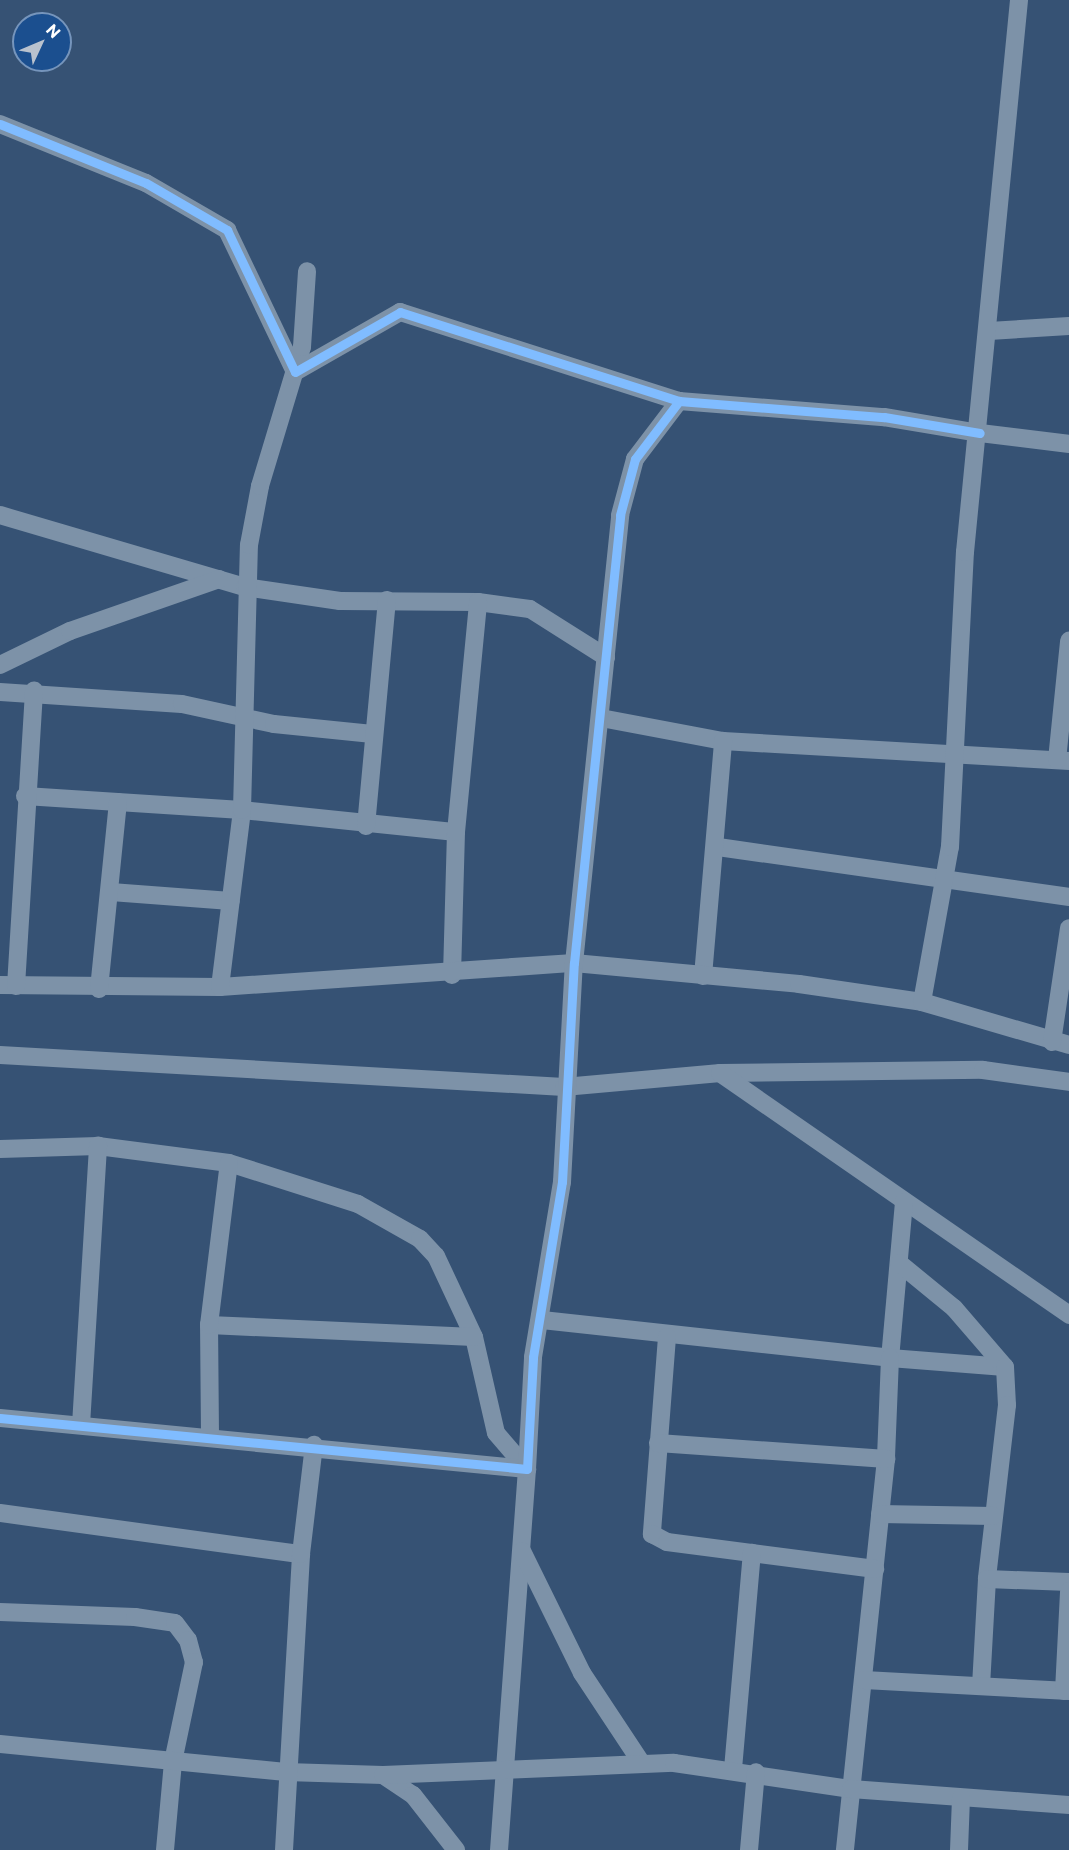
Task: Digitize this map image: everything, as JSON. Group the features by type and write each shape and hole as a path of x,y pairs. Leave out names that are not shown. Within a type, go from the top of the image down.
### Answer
{"street":[{"path":"922,1002 944,878 955,755 964,552 980,433 1019,0"},
{"path":"0,124 146,183 227,230 295,372"},
{"path":"220,987 242,810 243,717 249,645 245,587 260,486 295,372 307,270"},
{"path":"295,372 400,312 679,400 884,417 980,433 1069,444"},
{"path":"989,331 1069,326"},
{"path":"499,1850 533,1357 542,1320 562,1182 564,1087 574,963 626,480 679,400"},
{"path":"0,515 245,587 340,601 478,602 530,609 606,657"},
{"path":"0,665 70,631 219,579"},
{"path":"366,826 372,734 387,600"},
{"path":"452,975 456,832 478,602"},
{"path":"601,718 723,741 1063,761 1069,641"},
{"path":"0,692 34,691 191,705 243,717 372,734"},
{"path":"34,691 8,985 99,989 220,987 452,975 574,963 922,1002 1061,1043 1069,928"},
{"path":"703,976 718,847 723,741"},
{"path":"25,796 242,810 366,826 456,832"},
{"path":"99,989 111,892 118,802"},
{"path":"718,847 1069,897"},
{"path":"111,892 231,901"},
{"path":"0,1055 564,1087 720,1073 983,1070 1069,1082"},
{"path":"720,1073 1069,1315"},
{"path":"0,1149 98,1146 229,1163 358,1204 420,1239 449,1274 474,1337 496,1433 527,1469"},
{"path":"81,1425 98,1146"},
{"path":"210,1436 209,1325 229,1163"},
{"path":"845,1850 886,1459 890,1358 904,1202"},
{"path":"899,1263 954,1308 1005,1367 1007,1405 987,1579 981,1686"},
{"path":"542,1320 667,1337 1005,1367"},
{"path":"209,1325 474,1337"},
{"path":"667,1337 652,1534 667,1542 875,1569"},
{"path":"0,1418 314,1445 527,1469"},
{"path":"658,1443 886,1459"},
{"path":"284,1850 286,1772 301,1554 314,1445"},
{"path":"0,1513 301,1554"},
{"path":"880,1514 993,1516"},
{"path":"521,1549 582,1673 617,1734 641,1762"},
{"path":"733,1769 752,1553"},
{"path":"987,1579 1069,1582"},
{"path":"864,1680 1066,1691 1069,1591"},
{"path":"0,1612 175,1623 188,1640 194,1662 173,1762 165,1850"},
{"path":"0,1744 286,1772 383,1775 505,1772 641,1762 733,1769 851,1789 1069,1806"},
{"path":"749,1850 756,1772"},
{"path":"383,1775 413,1795 456,1850"},
{"path":"959,1850 961,1798"}],"cycle path":[{"path":"0,124 146,183 227,230 295,372 400,312 679,401 884,417 980,433"},
{"path":"0,1418 527,1469 533,1357 562,1182 574,963 620,515 635,459 679,401"}]}
